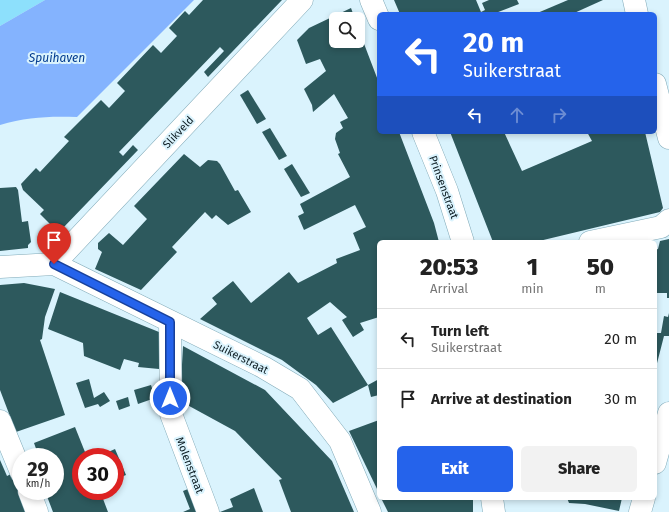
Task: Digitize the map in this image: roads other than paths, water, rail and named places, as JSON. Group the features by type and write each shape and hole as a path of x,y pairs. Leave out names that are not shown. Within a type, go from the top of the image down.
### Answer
{"street":[{"name":"Slikveld","path":"54,264 302,0"},
{"path":"371,0 377,14"},
{"path":"634,0 637,12"},
{"path":"657,92 669,138"},
{"name":"Prinsenstraat","path":"424,134 446,191 461,240"},
{"path":"599,240 661,227 669,220"},
{"path":"0,267 54,264"},
{"name":"Suikerstraat","path":"54,264 263,367 300,389 340,440 370,512"},
{"name":"Molenstraat","path":"170,322 170,414 208,512"},
{"path":"657,456 669,413"},
{"path":"0,421 12,450"},
{"path":"32,500 37,512"},
{"path":"492,500 494,512"},
{"path":"640,512 643,500"}],"water":[{"name":"Spuihaven","path":"45,0 194,0 77,117 38,118 19,120 0,125 0,26"}]}
